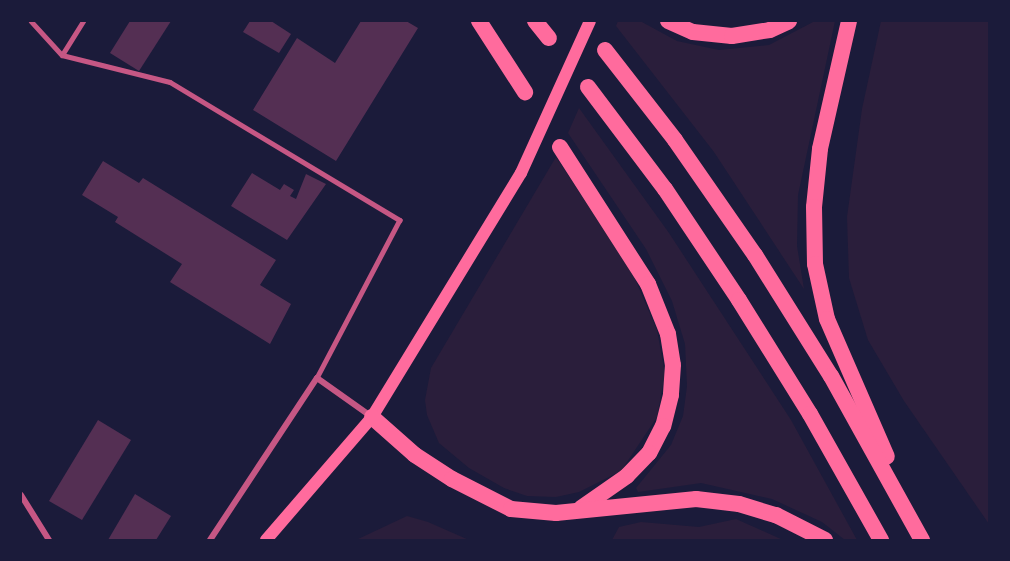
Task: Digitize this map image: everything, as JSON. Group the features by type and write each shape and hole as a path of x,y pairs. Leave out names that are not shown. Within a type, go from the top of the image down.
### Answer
{"highway":[{"path":"478,21 525,92"},
{"path":"535,21 549,38"},
{"path":"668,21 693,32 732,36 770,30 789,21"},
{"path":"849,21 818,168 813,236 815,264 827,319 923,540"},
{"path":"605,50 675,140 755,255 831,376 923,540"},
{"path":"588,87 664,189 739,300 810,414 881,540"},
{"path":"560,147 648,284 668,334 673,365 671,395 663,426 648,453 627,476 578,510"},
{"path":"372,417 415,455 491,502 533,513 696,499 729,503 776,515 825,540"}],"main road":[{"path":"266,540 372,417 521,173 590,21"}],"street":[{"path":"210,540 317,378 372,417"},
{"path":"21,495 49,540"}],"lane":[{"path":"31,21 62,55 170,82 400,220 317,378"},
{"path":"62,55 83,21"}],"shaded area":[{"path":"618,21 640,21 677,41 719,50 769,45 815,21 835,21 798,195 797,246 804,289 714,152 616,26"},
{"path":"881,21 989,21 989,524 904,401 868,340 849,278 847,217 862,109"},
{"path":"579,108 669,233 791,420 857,540 845,540 822,522 772,499 701,483 638,492 636,488 671,445 683,416 687,386 685,344 672,301 646,249 568,133"},
{"path":"556,157 632,272 657,330 665,374 657,417 621,471 579,492 556,497 527,496 504,488 469,468 439,443 427,415 425,400 431,368"},
{"path":"407,516 428,522 469,540 356,540"},
{"path":"736,519 783,540 612,540 619,527 641,522 699,527"}],"building":[{"path":"130,21 171,21 139,71 110,53"},
{"path":"250,21 271,21 291,34 279,53 243,32"},
{"path":"361,21 406,21 418,28 336,161 253,110 297,38 335,63"},
{"path":"103,161 139,183 143,178 276,260 260,285 291,304 270,344 170,282 182,264 115,222 118,217 82,195"},
{"path":"252,173 280,190 284,184 294,190 290,196 296,199 306,174 326,184 287,240 231,206"},
{"path":"98,420 131,440 82,520 49,501"},
{"path":"135,494 171,516 156,540 108,540"}]}
